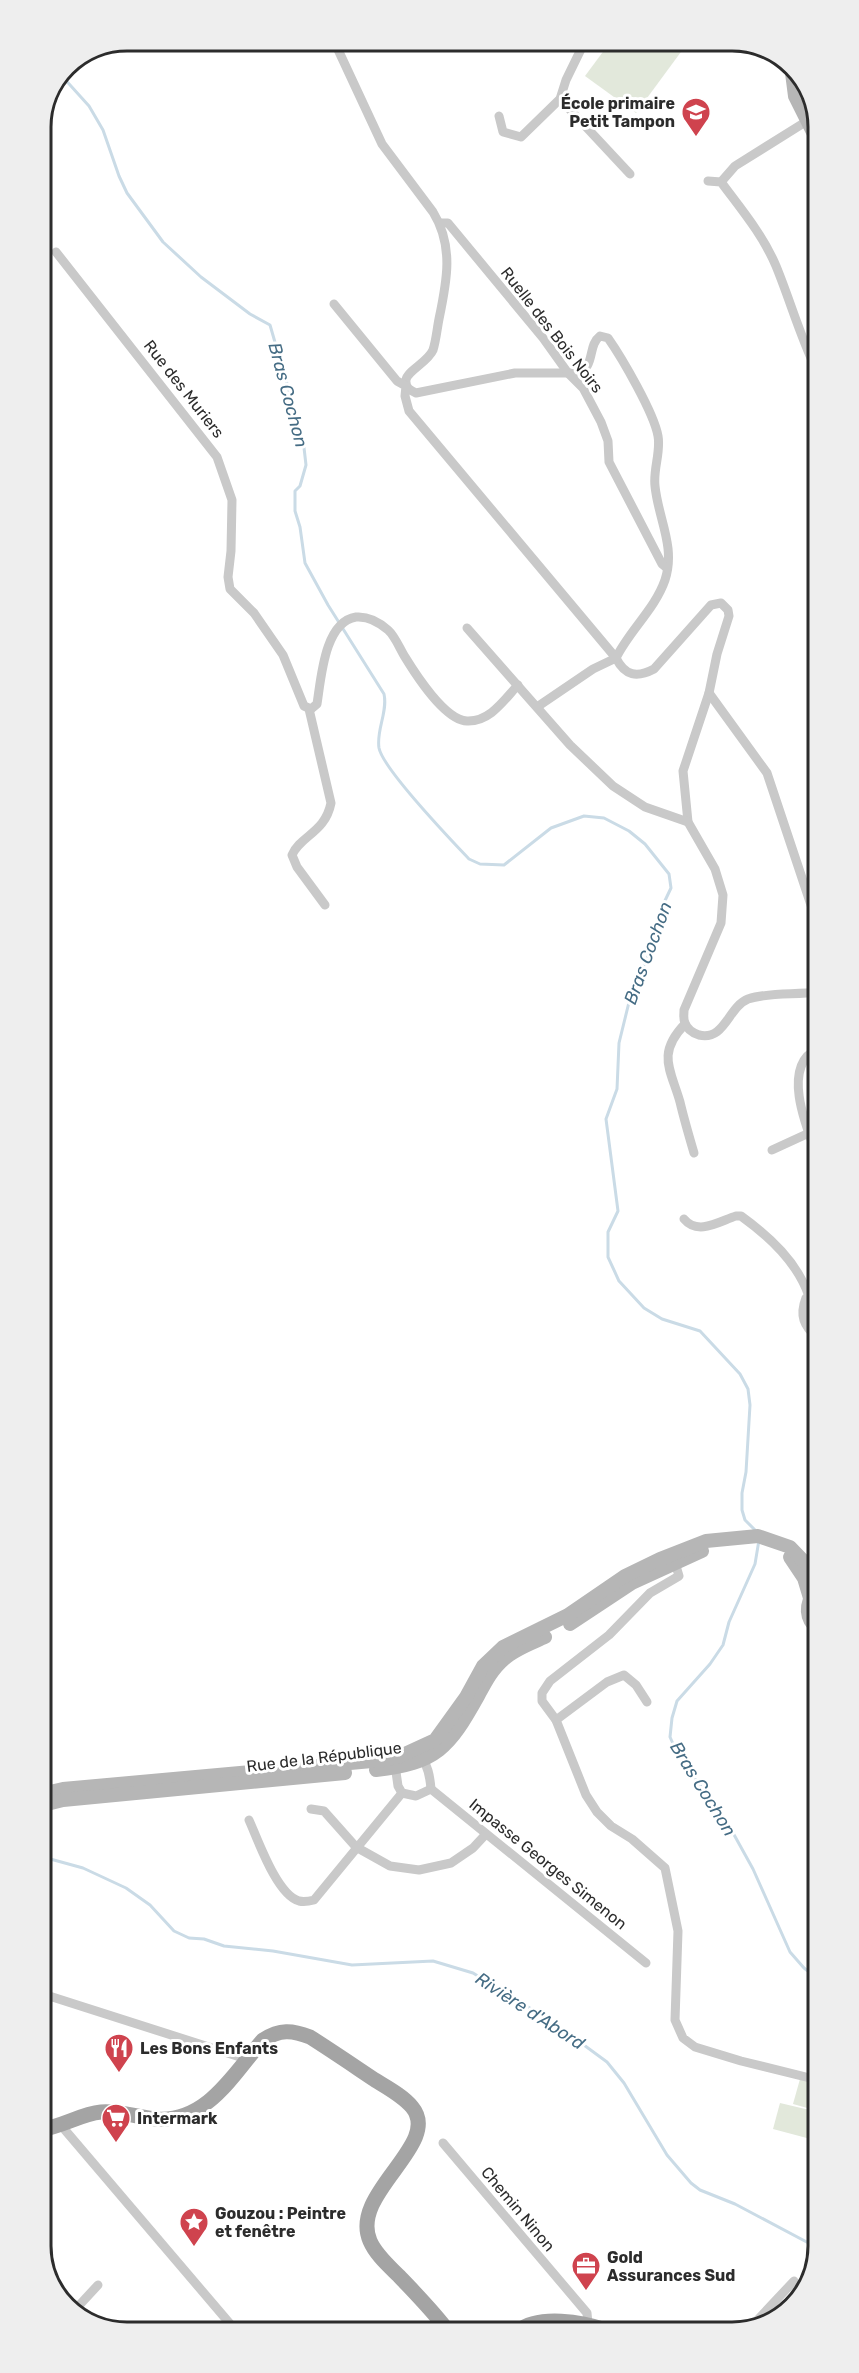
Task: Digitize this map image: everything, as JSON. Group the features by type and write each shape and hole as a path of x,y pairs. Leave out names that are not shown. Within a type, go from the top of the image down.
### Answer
{"main road":[{"path":"51,2127 102,2112 156,2120 187,2116 202,2108 263,2040 272,2034 281,2031 296,2031 310,2037 411,2105 419,2121 415,2140 378,2193 370,2208 366,2224 370,2242 380,2257 441,2322"}],"street":[{"path":"339,51 382,144 440,223 446,242 446,283 433,350 427,360 406,379 405,396 409,411 616,658 621,668 636,675 645,674 660,663 711,605 721,603 727,607 729,616 717,654 709,693 683,771 688,822 715,869 723,895 722,923 684,1010 685,1024 699,1035 713,1034 724,1025 739,1004 747,1000 759,996 808,993"},
{"path":"500,116 503,132 521,137 560,99 566,80 580,51"},
{"path":"793,83 795,96 806,110"},
{"path":"560,99 630,174"},
{"path":"721,182 735,166 807,121"},
{"path":"708,181 721,182 764,242 776,266 808,352"},
{"name":"Ruelle des Bois Noirs","path":"440,223 448,223 543,338 568,373 583,388 608,441 609,462 662,564 667,568"},
{"name":"Rue des Muriers","path":"56,252 217,457 232,500 228,577 230,589 254,613 283,655 303,704 309,709 331,803 329,814 297,846 292,855 293,860 325,905"},
{"path":"334,304 397,381 416,393 515,373 578,373 586,368 595,340 600,336 605,336 610,340 653,418 658,438 654,485 668,543 664,581 650,608 616,658 593,669 537,707"},
{"path":"309,709 317,704 327,648 340,627 352,618 366,616 389,631 428,689 450,715 457,719 473,721 496,710 518,685"},
{"path":"467,628 570,745 614,786 645,807 688,822"},
{"path":"709,693 767,773 808,896"},
{"path":"685,1024 669,1048 668,1067 694,1153"},
{"path":"808,1054 799,1071 799,1096 808,1129"},
{"path":"772,1150 808,1133"},
{"path":"684,1219 689,1225 700,1227 741,1216 774,1243 799,1272 808,1287"},
{"path":"808,1301 802,1308 802,1317 808,1328"},
{"name":"Rue de la République","path":"51,1792 383,1760 396,1762 435,1740 466,1698 483,1666 503,1647 568,1615 625,1576 744,1536 758,1536 790,1547 808,1566"},
{"path":"773,1541 799,1568 808,1584"},
{"path":"674,1559 680,1576 650,1593 609,1635 545,1686 542,1701 556,1720 586,1795 597,1812 611,1826 632,1839 665,1868 678,1932 675,2020 683,2038 695,2047 808,2078"},
{"name":"Rue de la République","path":"51,1803 424,1760 436,1754 454,1734 490,1674 505,1658 572,1623 632,1583 674,1559"},
{"path":"556,1720 607,1682 624,1675 636,1685 647,1702"},
{"path":"402,1793 416,1796 431,1789 424,1760 412,1751"},
{"path":"396,1762 402,1793"},
{"name":"Impasse Georges Simenon","path":"431,1789 646,1963"},
{"path":"249,1820 272,1873 298,1901 314,1900 402,1793"},
{"path":"311,1809 324,1810 343,1835 356,1847 390,1866 420,1870 451,1863 472,1848 486,1834"},
{"path":"51,1997 240,2057 245,2061"},
{"path":"63,2124 72,2139 228,2322"},
{"name":"Chemin Ninon","path":"443,2143 587,2313 588,2322"},
{"path":"763,2315 794,2281"},
{"path":"80,2305 98,2285"}],"shaded area":[{"path":"604,51 682,51 636,113 585,76"},
{"path":"800,2079 808,2081 808,2108 793,2104"},
{"path":"780,2103 808,2110 808,2138 773,2129"}],"waterway":[{"name":"Bras Cochon","path":"67,81 89,106 103,130 127,193 163,242 201,277 250,314 270,325 303,439 306,465 300,486 295,491 295,511 300,527 305,563 328,605 384,694 379,748 392,772 469,859 480,864 504,865 551,828 584,816 604,818 629,831 645,844 669,874 671,888 661,909 647,959 632,990 619,1043 617,1089 606,1119 618,1211 608,1232 608,1257 619,1281 644,1308 662,1319 700,1331 740,1374 748,1389 750,1405 742,1510 745,1520 757,1532"},
{"name":"Bras Cochon","path":"759,1540 755,1564 729,1622 723,1645 710,1664 677,1701 670,1737 678,1755 727,1822 753,1869 790,1952 808,1971"},
{"name":"Rivière d'Abord","path":"51,1859 83,1868 126,1888 150,1905 174,1931 189,1938 204,1939 224,1946 273,1951 352,1965 433,1961 473,1973 554,2023 607,2062 624,2083 667,2155 691,2183 700,2190 735,2204 808,2243"}],"place":[{"name":"École primaire Petit Tampon","path":"696,138"},
{"name":"Les Bons Enfants","path":"119,2074"},
{"name":"Intermark","path":"116,2144"},
{"name":"Gouzou : Peintre et fenêtre","path":"194,2248"},
{"name":"Gold Assurances Sud","path":"586,2292"}]}
